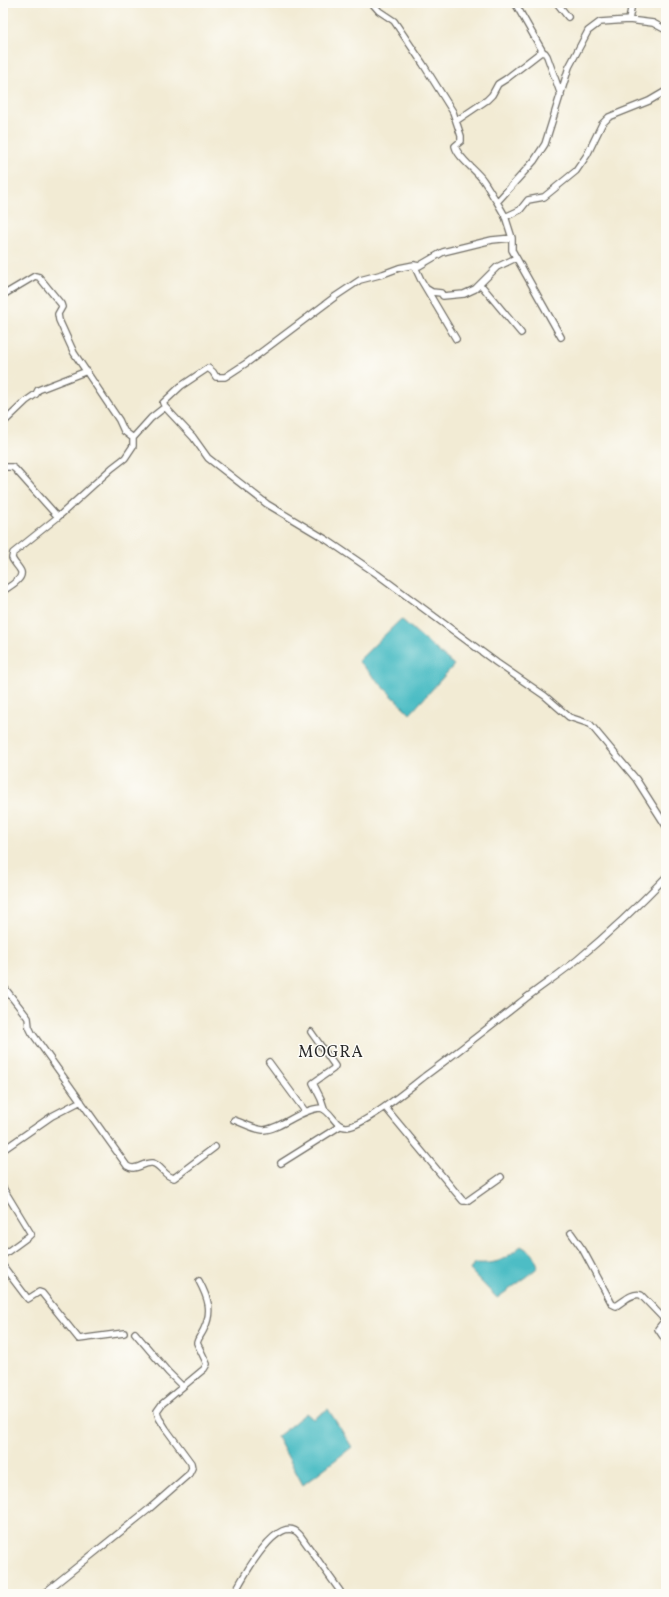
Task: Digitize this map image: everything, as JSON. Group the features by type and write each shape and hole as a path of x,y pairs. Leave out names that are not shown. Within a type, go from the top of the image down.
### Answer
{"street":[{"path":"372,3 379,11 390,18 398,26 453,112 461,136 461,141 455,146 456,152 483,180 502,209 512,238 512,250 561,337"},
{"path":"515,3 543,52 547,56 560,95"},
{"path":"557,3 568,17"},
{"path":"628,20 632,3"},
{"path":"497,202 534,161 545,144 569,67 588,30 600,22 628,20 653,23 666,30"},
{"path":"456,122 492,96 498,84 539,53 543,52"},
{"path":"505,217 520,210 528,200 544,197 576,171 588,155 599,129 605,120 609,117 649,102 666,91"},
{"path":"512,238 471,245 443,252 419,266 414,265 399,268 360,280 336,296 248,362 225,377 216,377 214,372 208,368 169,396 163,403 193,437 208,458 267,504 314,532 377,574 497,664 545,696 568,717 590,724 636,778 666,826"},
{"path":"427,289 432,292 448,296 464,294 475,289 497,267 516,258"},
{"path":"414,265 456,340"},
{"path":"3,295 35,276 39,277 61,304 62,307 58,314 59,320 74,353 119,420 124,431 133,438"},
{"path":"481,284 521,333"},
{"path":"3,423 26,401 36,394 38,390 87,372"},
{"path":"3,591 21,576 21,572 12,558 13,553 58,517 125,458 133,446 133,438 151,418 166,407"},
{"path":"3,467 12,467 15,469 58,517"},
{"path":"281,1163 340,1126 351,1126 385,1107 576,961 633,910 666,877"},
{"path":"3,986 26,1014 28,1018 28,1027 32,1033 87,1111 130,1168 152,1163 157,1165 168,1176 174,1178 215,1147"},
{"path":"311,1032 335,1066 334,1069 313,1083 324,1108 340,1126"},
{"path":"269,1062 305,1112"},
{"path":"3,1150 52,1116 81,1101"},
{"path":"385,1107 465,1201 501,1177"},
{"path":"234,1120 267,1130 305,1112 318,1108 324,1108"},
{"path":"3,1188 31,1234 3,1255"},
{"path":"570,1233 583,1250 612,1304 616,1306 634,1295 641,1295 664,1320 658,1329 666,1341"},
{"path":"3,1266 28,1299 39,1292 42,1293 79,1339 124,1333"},
{"path":"43,1594 149,1509 189,1474 192,1468 191,1462 166,1430 157,1414 158,1408 182,1386 204,1369 207,1364 197,1343 205,1327 209,1309 208,1300 199,1281"},
{"path":"135,1333 182,1386"},
{"path":"234,1594 252,1562 266,1545 280,1532 290,1528 300,1535 340,1591"}],"water":[{"path":"401,619 454,665 410,714 358,661"},
{"path":"521,1246 532,1255 536,1260 538,1267 497,1298 470,1270 474,1263 495,1262 509,1255"},
{"path":"328,1409 352,1447 303,1485 277,1437 306,1413 313,1419"}],"district":[{"name":"MOGRA","path":"331,1053"}]}
